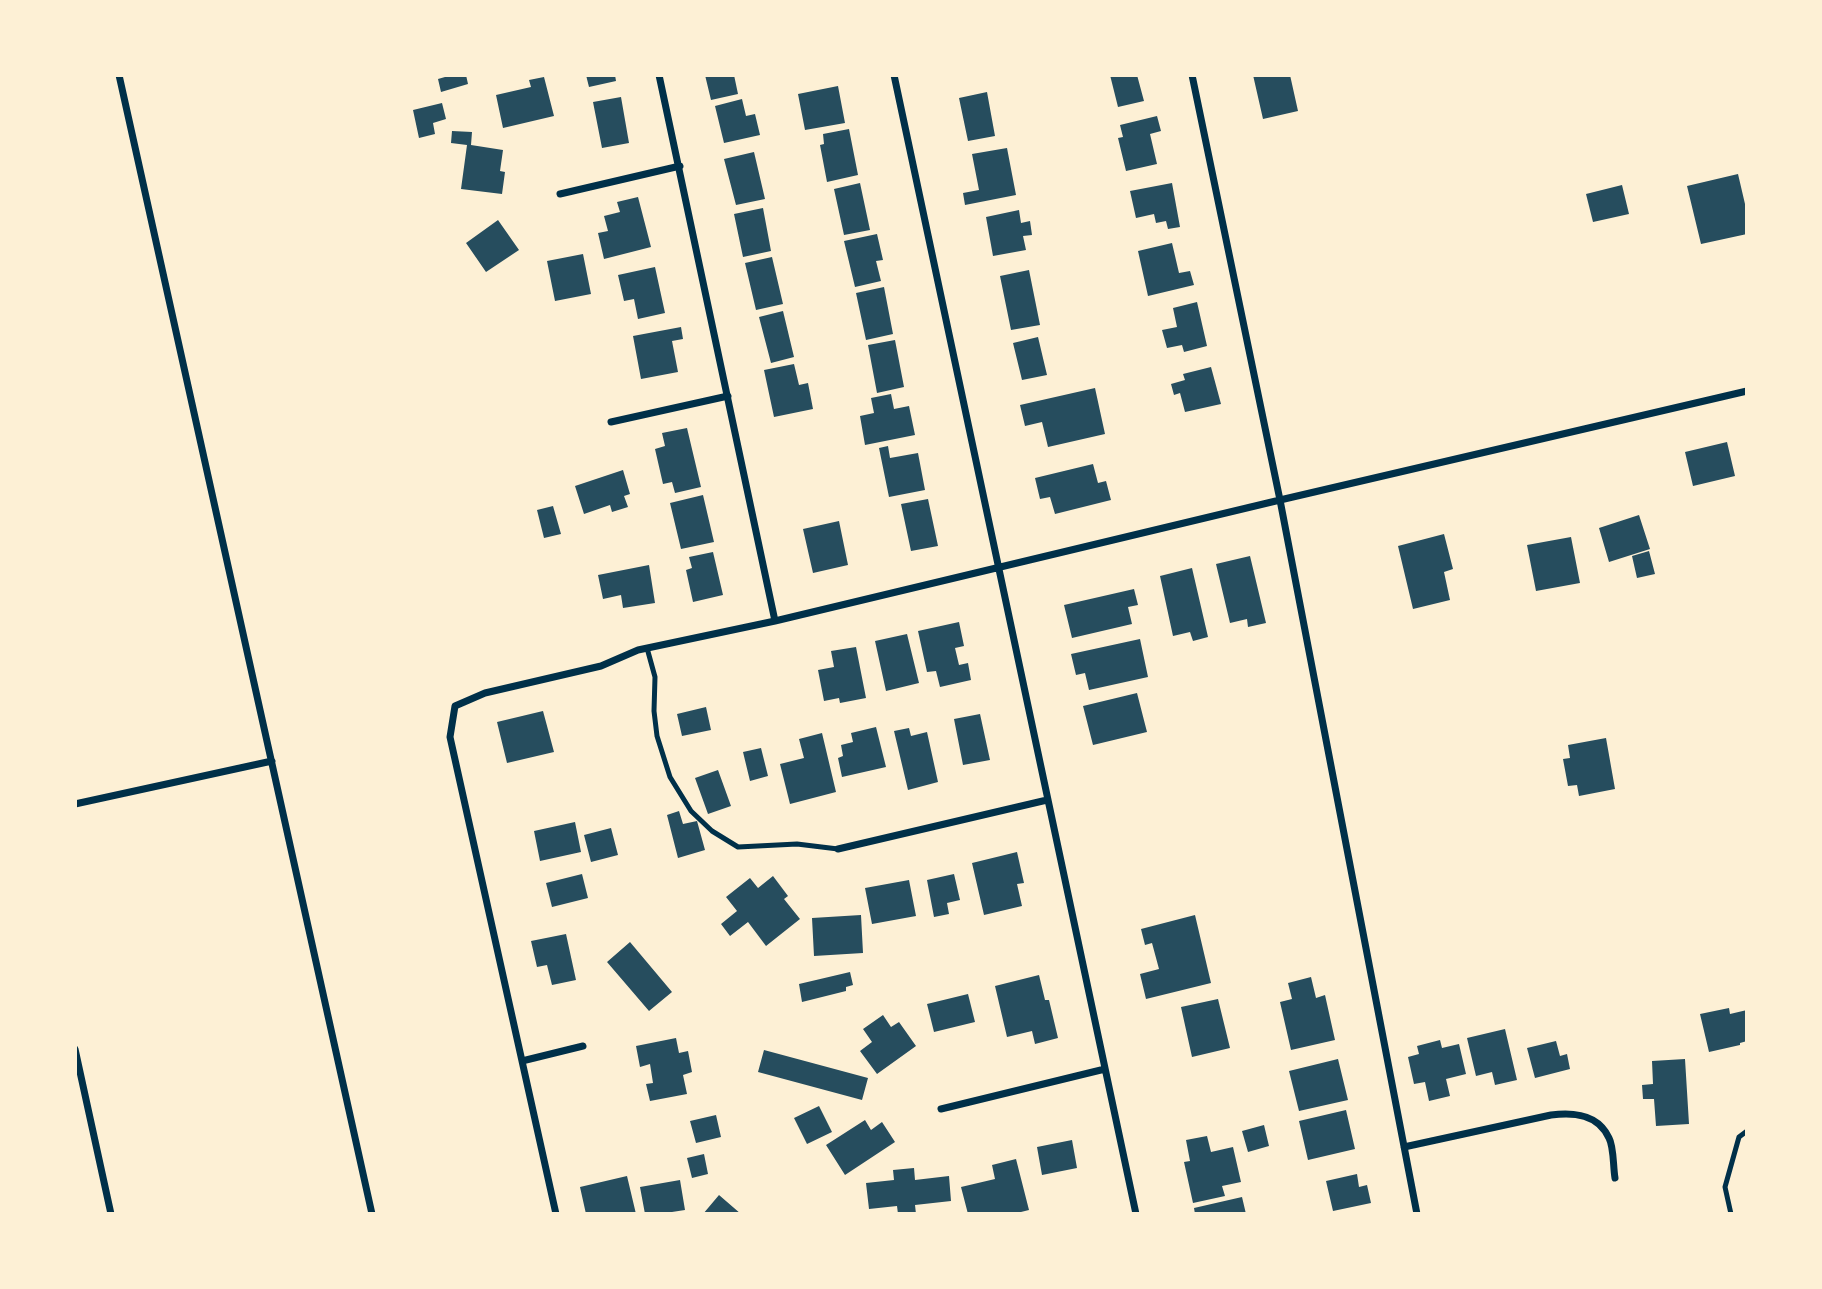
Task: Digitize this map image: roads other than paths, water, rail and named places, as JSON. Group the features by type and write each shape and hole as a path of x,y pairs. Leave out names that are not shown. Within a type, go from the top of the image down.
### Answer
{"street":[{"path":"119,75 372,1214"},
{"path":"659,75 775,621"},
{"path":"894,75 1136,1214"},
{"path":"1192,75 1280,500 1417,1214"},
{"path":"560,194 680,166"},
{"path":"556,1214 450,737 455,706 485,693 601,666 638,650 775,621 1747,391"},
{"path":"611,422 728,397"},
{"path":"75,804 272,761"},
{"path":"838,849 1047,800"},
{"path":"522,1061 583,1046"},
{"path":"75,1049 111,1214"},
{"path":"941,1110 1105,1069"},
{"path":"1404,1147 1551,1115 1585,1115 1600,1126 1610,1139 1615,1178"}],"lane":[{"path":"647,648 655,677 654,711 657,736 670,777 691,811 712,831 738,847 797,844 838,849"},
{"path":"1731,1214 1725,1187 1739,1137 1747,1131"}]}
